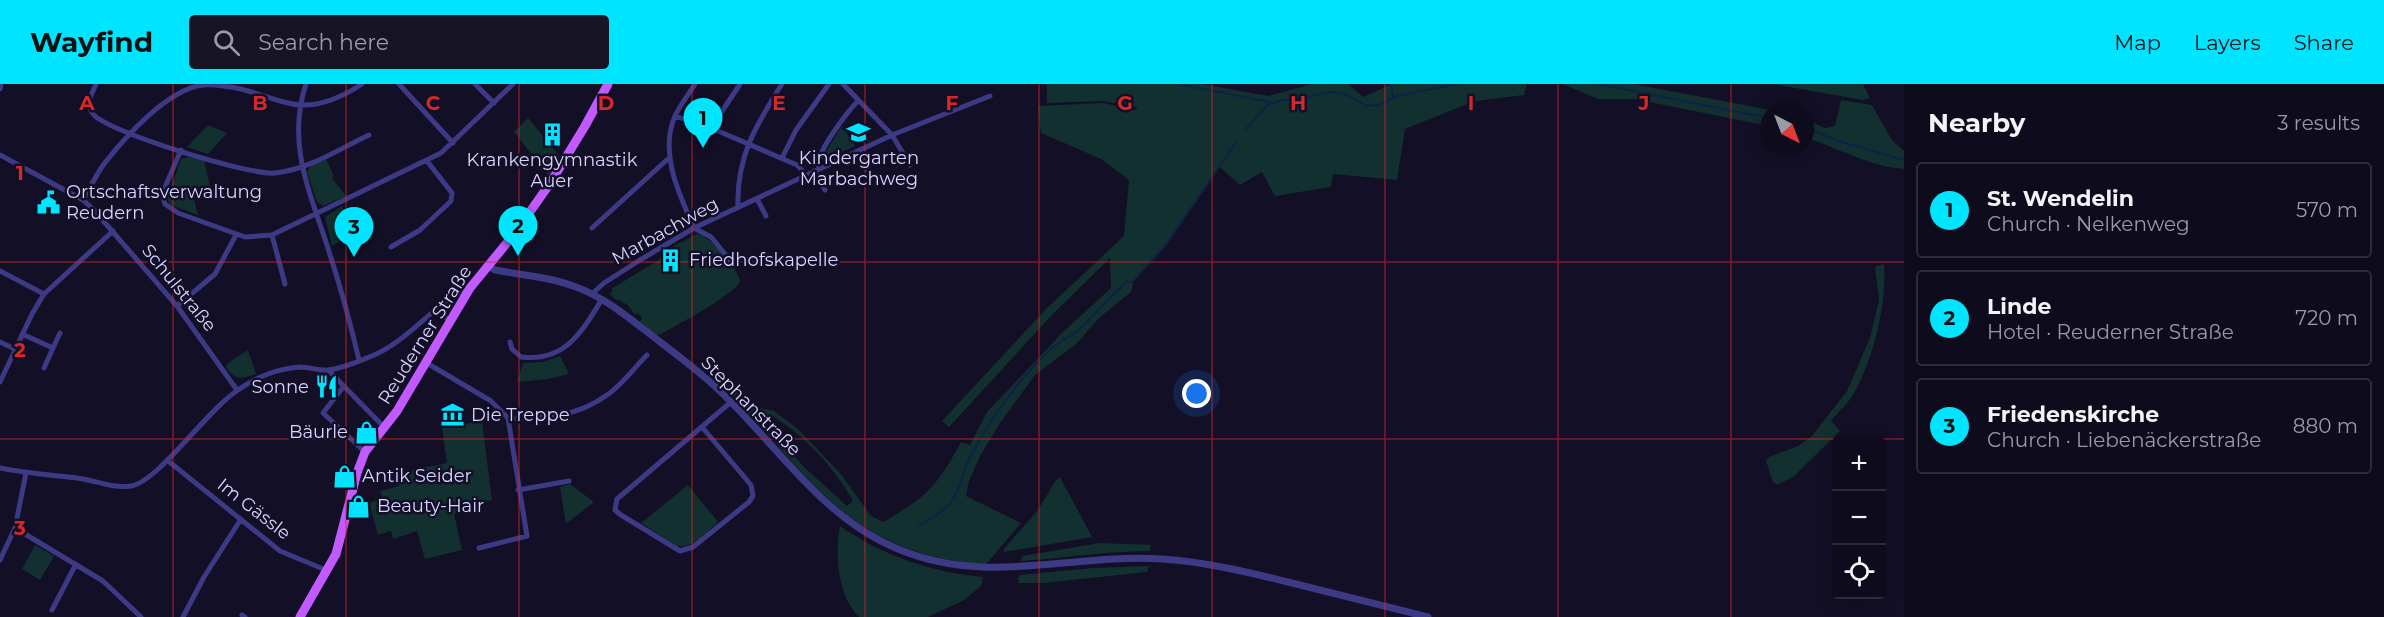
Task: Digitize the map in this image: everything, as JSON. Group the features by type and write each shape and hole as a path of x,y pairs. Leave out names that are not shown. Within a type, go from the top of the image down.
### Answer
{"main road":[{"name":"Reuderner Straße","path":"300,617 336,554 357,473 365,452 397,411 470,288 515,234 551,182 608,84"}],"street":[{"path":"0,89 1,84"},
{"path":"96,84 89,100 89,108 93,115 131,135 260,173 274,173 302,167 369,135"},
{"path":"306,84 300,104 297,130 302,167 343,295 359,360"},
{"path":"83,200 104,165 131,135 164,104 191,86 218,85 242,89 290,104 300,104 327,102 362,84"},
{"path":"399,84 453,142"},
{"path":"475,84 494,103"},
{"path":"181,150 162,194 165,204 178,213 236,235 260,238 272,235 427,161 453,142 513,84"},
{"path":"695,84 675,116 670,136 673,175 694,228 711,237 730,260"},
{"path":"711,128 740,84"},
{"path":"738,208 738,182 748,143 782,84"},
{"path":"782,158 796,130 830,84"},
{"path":"843,84 892,135 910,165"},
{"name":"Marbachweg","path":"592,294 604,283 694,228 892,135 990,96"},
{"path":"825,190 817,170 818,161 829,140 858,101"},
{"path":"675,116 711,128 782,158 800,167 804,176"},
{"path":"857,151 866,169"},
{"name":"Schulstraße","path":"0,155 83,200 114,231 177,306 237,390"},
{"path":"592,228 670,157"},
{"path":"391,247 420,230 451,201 452,193 427,161"},
{"path":"757,199 766,216"},
{"path":"0,382 22,334 45,294 114,231"},
{"path":"177,306 215,274 236,235"},
{"path":"272,235 285,284"},
{"name":"Stephanstraße","path":"488,266 495,270 555,280 602,299 675,353 731,402 817,495 851,524 911,554 944,563 1005,568 1105,559 1180,560 1251,573 1428,617"},
{"path":"0,272 45,294"},
{"path":"0,468 131,486 144,482 203,420 237,390 277,371 301,367 328,370 396,344 435,311 470,288"},
{"path":"510,342 512,350 521,357 542,356 560,351 577,338 602,299"},
{"path":"435,311 450,320"},
{"path":"44,368 60,333"},
{"path":"22,334 53,348"},
{"path":"0,342 15,349"},
{"path":"507,418 537,419 560,416 588,406 607,395 647,355"},
{"path":"425,362 491,401 507,418 527,536 479,548"},
{"path":"328,370 385,428"},
{"path":"344,386 323,413 365,452"},
{"path":"702,427 751,485 753,496 749,502 693,547 680,551 621,515 615,510 617,499 731,402"},
{"name":"Im Gässle","path":"167,460 280,551 328,571"},
{"path":"0,560 15,528 26,473"},
{"path":"518,490 569,481"},
{"path":"183,617 204,577 241,519"},
{"path":"15,528 103,581 141,617"},
{"path":"51,610 76,564"}],"green space":[{"path":"1047,84 1202,84 1268,96 1313,84 1348,84 1363,97 1392,84 1527,84 1524,95 1475,101 1405,129 1397,180 1333,174 1331,187 1275,196 1262,172 1240,185 1220,167 1166,246 1134,280 1131,292 1099,318 1076,344 1035,375 1000,423 980,456 969,481 966,496 1021,523 984,565 938,558 899,545 867,528 838,507 811,482 729,392 737,384 755,407 774,411 797,428 840,473 871,516 883,522 930,489 945,470 961,442 970,445 987,412 1062,333 1111,288 1110,258 1051,316 949,427 942,421 1047,308 1124,236 1129,180 1101,159 1041,133 1038,106 1103,103 1136,110 1137,107 1103,101 1047,103","holes":["771,415 807,442 837,476 853,501 847,506 804,467 763,422"]},
{"path":"1563,84 1633,84 1760,108 1760,124 1634,99 1598,99"},
{"path":"1773,84 1863,84 1870,98 1863,100"},
{"path":"1841,100 1872,105 1892,140 1904,151 1904,169 1878,164 1814,140 1814,123 1825,128 1835,126"},
{"path":"528,118 561,158 549,176 514,132"},
{"path":"208,125 227,133 208,154 187,147"},
{"path":"842,126 855,146 824,160 822,158"},
{"path":"188,157 204,161 211,190 193,196 198,215 171,205 167,199 181,159"},
{"path":"326,159 334,176 332,178 346,196 323,206 317,202 307,172 311,166"},
{"path":"342,206 354,233 332,246 325,217"},
{"path":"697,234 709,240 723,254 735,269 740,282 715,302 656,335 639,322 642,318 638,313 635,315 626,303 618,301 609,294 613,291 611,289 657,261 662,257 661,253"},
{"path":"1884,264 1883,296 1878,330 1868,364 1852,397 1831,421 1840,431 1793,477 1777,485 1773,482 1766,461 1769,457 1798,446 1812,436 1847,391 1870,338 1879,300 1875,267"},
{"path":"248,350 256,374 243,378 236,377 226,367 228,363"},
{"path":"560,356 569,374 517,382 523,363 543,362"},
{"path":"482,421 492,500 470,505 454,514 462,550 425,559 417,531 393,539 391,531 378,535 369,503 382,498 380,491 399,486 397,473 447,463 442,428"},
{"path":"1060,477 1092,537 1004,552 1003,550 1038,510"},
{"path":"570,484 594,502 566,524 560,487"},
{"path":"688,485 718,522 694,543 676,546 641,523"},
{"path":"840,526 873,546 908,561 926,567 983,577 981,586 964,600 928,617 859,617 846,598 839,574"},
{"path":"1100,543 1151,545 1150,551 1021,561 1022,556"},
{"path":"35,545 54,556 40,580 22,569"},
{"path":"1149,566 1147,572 1043,583 1018,583 1019,575 1093,568"}],"waterway":[{"path":"1178,84 1274,103 1336,92 1349,96 1366,106 1379,105 1397,96 1456,84"},
{"path":"1391,84 1393,96"},
{"path":"1598,84 1760,116"},
{"path":"1246,129 1270,102"},
{"path":"1814,131 1838,141 1904,160"},
{"path":"919,526 941,512 952,501 977,444 1015,388 1046,354 1076,333 1126,282 1132,282 1165,246 1236,142"}],"place":[{"name":"Kindergarten Marbachweg","path":"859,132"},
{"name":"Krankengymnastik Auer","path":"552,134"},
{"name":"St. Wendelin","path":"703,148"},
{"name":"Ortschaftsverwaltung Reudern","path":"48,202"},
{"name":"Linde","path":"518,256"},
{"name":"Friedenskirche","path":"354,257"},
{"name":"Friedhofskapelle","path":"671,260"},
{"name":"Sonne","path":"327,387"},
{"name":"Die Treppe","path":"453,415"},
{"name":"Bäurle","path":"366,432"},
{"name":"Antik Seider","path":"344,476"},
{"name":"Beauty-Hair","path":"359,506"}]}
